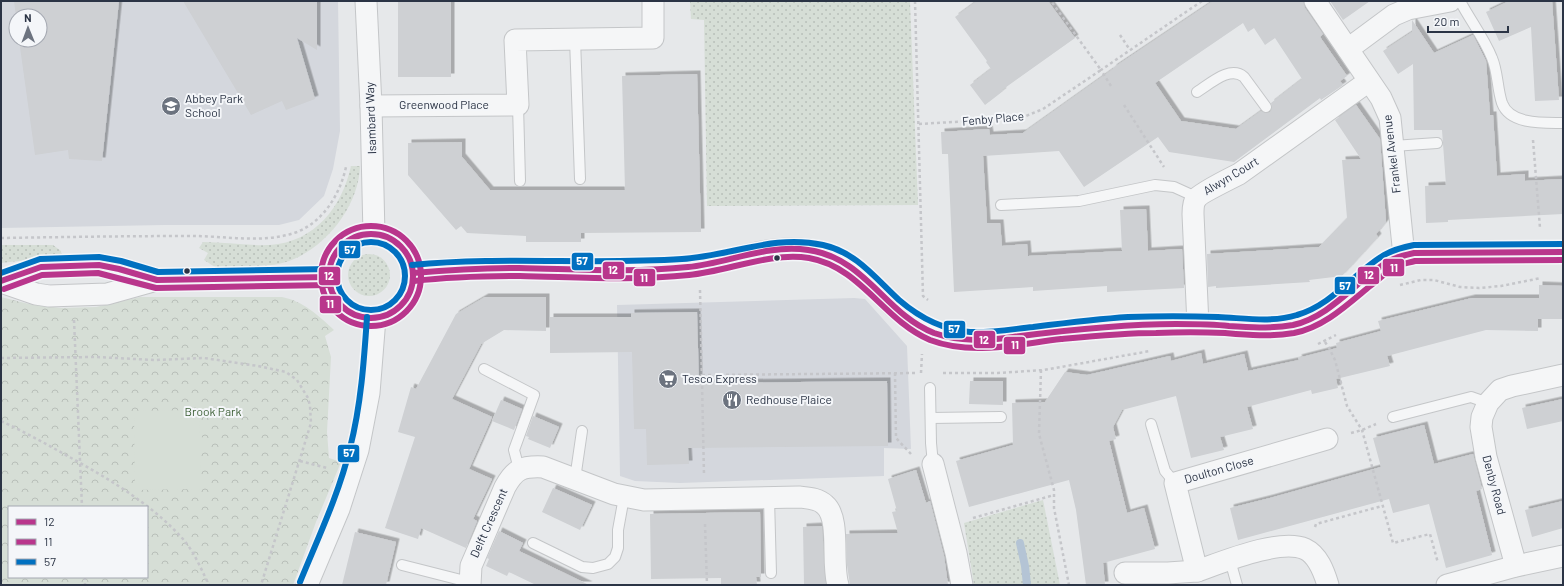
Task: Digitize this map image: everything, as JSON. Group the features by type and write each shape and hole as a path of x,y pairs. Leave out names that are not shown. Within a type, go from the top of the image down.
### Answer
{"street":[{"name":"Isambard Way","path":"366,1 371,106 374,235"},
{"path":"518,105 515,40 654,38 653,1"},
{"name":"Frankel Avenue","path":"1315,1 1382,98 1388,110 1404,256"},
{"path":"1348,49 1394,15 1408,9 1451,1"},
{"name":"Alwyn Court","path":"1198,325 1193,214 1196,198 1201,193 1219,186 1239,174 1285,133 1369,81"},
{"name":"Greenwood Place","path":"371,106 518,105"},
{"path":"365,235 374,235 388,238 401,247 410,260 413,272 411,291 402,304 390,314 375,318 359,317 345,309 334,295 330,286 332,264 341,248 348,242 365,235"},
{"path":"413,272 469,268 647,269 699,265 774,249 790,249 824,253 846,262 868,279 882,295 903,314 930,332 949,337 981,340 1119,326 1290,326 1306,321 1330,307 1394,259 1414,253 1563,252"},
{"path":"1,282 35,268 99,265 109,266 157,280"},
{"path":"1,282 40,295 73,295 110,294 135,285 157,280 330,277"},
{"path":"307,585 339,509 358,450 369,393 375,318"},
{"name":"Denby Road","path":"1516,566 1482,438 1482,417 1488,403 1500,390 1563,374"},
{"name":"Doulton Close","path":"1197,571 1175,483 1327,439"},
{"path":"933,464 949,525 962,585"},
{"path":"519,469 532,466 543,467 624,497 644,500 813,498 824,504 830,512 833,520 835,572 838,585"},
{"name":"Delft Crescent","path":"470,583 471,566 476,552 505,487 511,476 519,469"},
{"path":"1125,573 1197,571 1274,547 1296,547 1305,550 1318,562 1328,585"},
{"path":"1444,578 1516,566 1563,556"}],"lane":[{"path":"1451,1 1491,55 1502,103 1508,112 1518,118 1532,121 1563,123"},
{"path":"575,39 580,179"},
{"path":"1198,92 1223,76 1232,73 1240,74 1244,77 1266,107"},
{"path":"518,105 520,181"},
{"path":"1392,146 1437,143"},
{"path":"1001,205 1079,201 1155,185 1174,187 1196,198"},
{"path":"484,369 534,395 514,450 519,469"},
{"path":"930,388 933,464"},
{"path":"1393,417 1471,397 1488,403"},
{"path":"931,418 1001,417"},
{"path":"1151,424 1165,472 1175,483"},
{"path":"575,479 582,431"},
{"path":"533,543 582,567 594,568 608,564 615,557 618,548 618,530 624,497"},
{"path":"769,498 770,573"},
{"path":"1230,560 1237,585"},
{"name":"Delft Crescent","path":"402,565 470,583"}],"path":[{"path":"915,1 923,296 940,308 920,357 921,373"},
{"path":"1051,1 1111,86"},
{"name":"Fenby Place","path":"919,124 1021,118 1043,109 1202,1"},
{"path":"1120,35 1130,50"},
{"path":"1124,105 1158,157 1174,187"},
{"path":"1532,121 1539,218"},
{"path":"1,238 209,236 265,239 286,236 307,227 328,208 338,195 347,164"},
{"path":"71,237 72,266"},
{"path":"699,265 707,585"},
{"path":"73,295 82,506"},
{"path":"1325,342 1335,360 1347,406 1362,430 1393,543 1430,534 1444,578"},
{"path":"1,358 216,360 286,372 297,380 309,402 311,423 261,585"},
{"path":"1041,370 1039,434 1054,495 1054,508 1069,585"},
{"path":"702,375 895,373 896,438 912,456"},
{"path":"1327,439 1362,430 1393,417"},
{"path":"1,421 80,463 132,495 146,506"},
{"path":"949,525 1054,495"},
{"path":"1305,550 1316,524 1382,506"},
{"path":"148,508 183,538 209,585"}],"shaded area":[{"name":"Abbey Park School","path":"1,1 338,1 340,131 333,169 324,196 299,220 279,225 164,225 1,228"},
{"path":"854,298 865,299 907,346 911,449 884,448 884,476 680,483 635,481 620,476 617,305"}],"green space":[{"path":"690,1 910,1 918,205 707,206 704,20 691,19"},
{"path":"351,166 360,166 354,194 348,208 330,233 307,252 288,261 264,266 220,268 204,260 208,253 199,248 203,242 270,245 286,242 300,237 313,229 324,220 341,195"},
{"path":"1,245 53,245 61,251 62,258 1,263"},
{"path":"365,254 373,254 381,257 387,263 390,275 387,287 381,293 373,296 365,296 357,293 351,287 348,279 348,271 351,263 357,257"},
{"name":"Brook Park","path":"1,297 29,304 61,308 96,307 140,297 282,297 304,306 316,314 334,330 325,336 331,357 327,432 329,458 341,462 316,522 293,585 1,585"},
{"path":"199,410 200,437 206,438 206,448 200,448 201,489 135,490 134,411"},
{"path":"1043,500 1060,585 974,585 964,523"}],"building":[{"path":"14,1 119,1 102,161 69,159 68,150 35,155 20,48 48,48 48,8 15,8"},
{"path":"183,1 317,1 317,50 297,38 315,99 286,110 282,101 251,115"},
{"path":"398,1 451,1 451,77 398,77"},
{"path":"977,1 1048,1 1075,38 1002,90 1003,91 985,105 970,85 991,69 986,62 987,61 955,17"},
{"path":"1213,1 1303,1 1305,8 1323,34 1320,37 1347,76 1340,81 1343,85 1321,100 1320,98 1234,162 1169,152 1158,137 1084,187 1059,151 983,156 987,223 1000,223 1002,246 1027,244 1028,256 1122,251 1120,210 1146,209 1148,251 1182,249 1184,288 1107,292 1107,286 1033,291 1033,287 954,292 948,154 942,154 941,132 989,129 990,135 1023,133 1113,68","holes":["1243,23 1248,32 1254,28 1265,45 1275,38 1302,79 1271,103 1272,107 1270,112 1266,113 1261,111 1236,129 1181,121 1155,83"]},
{"path":"1330,1 1370,1 1343,20"},
{"path":"1509,1 1552,1 1559,100 1535,101 1531,27 1499,41 1486,12"},
{"path":"1412,20 1434,53 1473,35 1486,61 1490,115 1493,115 1497,176 1525,174 1525,181 1563,179 1563,214 1448,220 1448,222 1426,223 1425,186 1446,185 1442,130 1414,130 1413,64 1398,74 1383,51 1412,32"},
{"path":"697,74 701,232 581,233 581,242 526,242 526,236 467,233 461,226 456,230 408,175 408,143 462,142 462,157 490,190 625,190 622,76"},
{"path":"1356,105 1380,139 1386,222 1376,234 1378,237 1342,276 1309,280 1310,282 1216,288 1216,286 1208,287 1207,254 1319,247 1347,218 1342,160 1361,159 1335,120"},
{"path":"1539,285 1563,286 1563,319 1538,319 1538,331 1486,330 1387,356 1390,366 1336,379 1338,388 1312,394 1311,390 1247,407 1253,429 1220,437 1224,450 1191,458 1176,396 1122,410 1113,427 1116,439 1109,441 1127,513 1144,508 1155,549 1103,563 1105,585 1086,585 1076,510 1069,480 969,507 956,461 1013,445 1012,403 1045,402 1065,372 1087,375 1170,356 1171,361 1201,353 1203,364 1244,354 1248,371 1299,360 1298,358 1337,348 1336,343 1381,331 1378,321 1472,298 1539,298"},
{"path":"485,297 546,297 546,331 504,330 481,344 452,399 492,417 469,469 492,479 473,519 477,521 466,548 421,528 418,539 385,528 415,437 398,432 411,387 416,389 456,314"},
{"path":"697,312 699,383 887,381 888,446 688,448 689,464 647,465 646,429 634,429 632,352 550,353 550,317 631,317 631,313"},
{"path":"970,381 1003,381 1003,405 969,404"},
{"path":"1563,399 1563,421 1527,429 1522,408"},
{"path":"501,400 522,409 514,430 492,421"},
{"path":"533,416 559,427 550,448 528,439 529,437 526,436"},
{"path":"1424,425 1434,464 1473,454 1482,489 1476,491 1492,555 1446,568 1429,504 1393,513 1389,499 1238,540 1230,508 1381,467 1373,438"},
{"path":"916,470 926,503 930,501 944,556 948,585 850,585 847,565 846,534 898,533 892,512 897,511 888,479"},
{"path":"553,488 592,505 580,530 542,512"},
{"path":"1563,501 1563,528 1532,537 1525,510"},
{"path":"760,512 761,577 756,577 757,585 721,585 721,578 651,579 650,514"},
{"path":"822,526 826,585 804,585 803,527"},
{"path":"499,531 523,543 519,551 589,585 536,585 509,572 507,576 486,566 489,559 487,558"},
{"path":"355,532 396,542 386,585 342,585"}],"waterway":[{"path":"1020,543 1027,585"}],"transit line":[{"name":"11","path":"371,226 390,230 406,241 417,257 421,276 417,295 406,311 390,322 371,326 352,322 336,311 325,295 321,276 325,257 336,241 352,230 371,226"},
{"name":"12","path":"371,234 387,237 394,241 406,253 410,260 413,276 410,292 406,299 394,311 387,315 371,318 355,315 348,311 336,299 332,292 329,276 332,260 336,253 348,241 355,237 371,234"},
{"name":"57","path":"371,242 384,245 395,252 402,263 405,276 402,289 395,300 384,307 371,310 358,307 347,300 340,289 337,276 340,263 347,252 358,245 371,242"},
{"name":"57","path":"412,265 480,261 648,261 700,257 769,244 805,242 823,245 846,254 865,267 899,300 924,318 950,329 978,332 1002,331 1081,321 1128,317 1196,316 1278,319 1297,315 1321,304 1373,262 1387,253 1402,248 1414,245 1563,244"},
{"name":"12","path":"413,273 506,268 604,270 667,269 703,265 763,252 793,249 808,250 828,255 845,264 860,275 901,313 934,333 954,338 983,340 1114,326 1155,324 1210,324 1261,327 1293,325 1320,314 1377,269 1389,261 1404,255 1414,253 1563,252"},
{"name":"57","path":"1,273 40,259 99,257 121,261 158,272 330,269"},
{"name":"11","path":"414,281 493,276 583,278 668,277 704,273 764,260 794,257 809,258 827,263 843,272 858,283 913,331 930,340 946,345 979,348 1012,346 1061,339 1097,336 1173,332 1251,335 1294,333 1325,321 1344,308 1388,271 1395,267 1415,261 1563,260"},
{"name":"12","path":"1,281 41,267 99,265 157,280 330,277"},
{"name":"11","path":"4,289 42,275 98,273 156,288 330,285"},
{"name":"57","path":"300,582 334,499 350,448 359,399 367,317"}],"place":[{"name":"Abbey Park School","path":"171,106"},
{"name":"Tesco Express","path":"668,379"},
{"name":"Redhouse Plaice","path":"732,400"}]}
